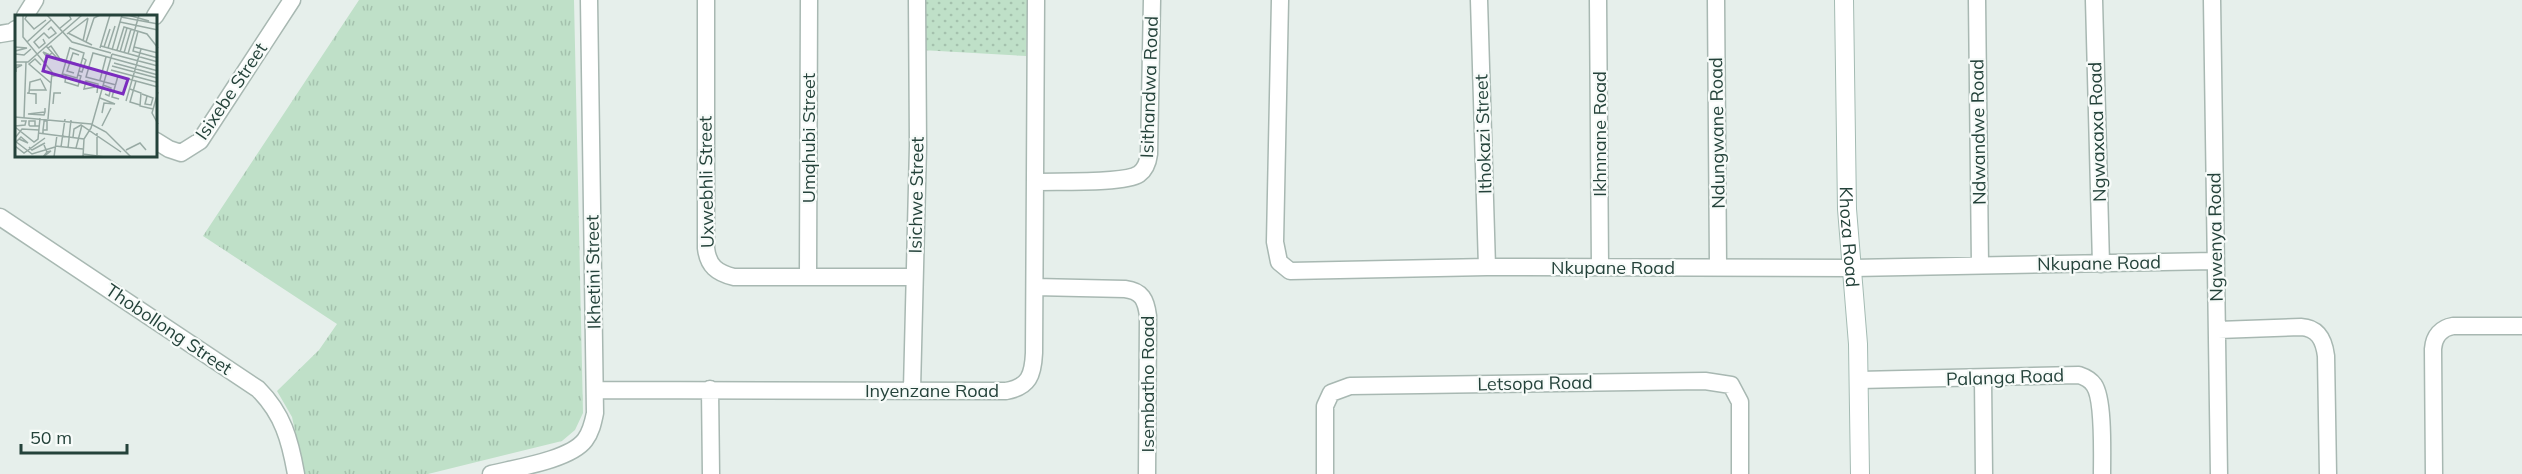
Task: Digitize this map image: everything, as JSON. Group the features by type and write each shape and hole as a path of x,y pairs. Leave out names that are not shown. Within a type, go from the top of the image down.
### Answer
{"street":[{"path":"26,15 35,0"},
{"path":"156,15 165,0"},
{"name":"Isixebe Street","path":"158,142 181,153 200,141 292,0"},
{"name":"Ikhetini Street","path":"491,474 562,455 585,441 595,413 589,0"},
{"name":"Uxwebhli Street","path":"706,0 706,248 708,260 716,270 734,277 808,275 914,277"},
{"name":"Umqhubi Street","path":"808,275 809,0"},
{"name":"Isichwe Street","path":"912,389 918,146 917,0"},
{"name":"Inyenzane Road","path":"595,390 1006,391 1019,388 1026,383 1034,366 1036,0"},
{"name":"Isithandwa Road","path":"1035,182 1128,178 1142,172 1147,165 1152,0"},
{"name":"Nkupane Road","path":"1280,0 1275,242 1279,262 1284,269 1296,272 1487,267 1853,268 2214,261"},
{"name":"Ithokazi Street","path":"1479,0 1487,267"},
{"name":"Ikhnnane Road","path":"1598,0 1600,267"},
{"name":"Ndungwane Road","path":"1716,0 1719,266"},
{"name":"Khoza Road","path":"1844,0 1847,201 1859,380 1860,474"},
{"name":"Ndwandwe Road","path":"1977,0 1980,265"},
{"name":"Ngwaxaxa Road","path":"2094,0 2101,264"},
{"name":"Ngwenya Road","path":"2212,0 2214,261 2218,330 2219,474"},
{"path":"0,34 8,34 15,30"},
{"name":"Thobollong Street","path":"0,217 258,389 277,410 284,425 296,474"},
{"name":"Isembatho Road","path":"1035,287 1125,289 1134,290 1144,299 1148,316 1147,474"},
{"path":"2434,474 2433,349 2438,335 2447,327 2522,326"},
{"path":"2218,330 2310,328 2321,337 2326,356 2328,474"},
{"name":"Palanga Road","path":"1859,380 1983,379 2079,375 2088,378 2093,383 2099,399 2102,474"},
{"path":"1983,379 1984,474"},
{"name":"Letsopa Road","path":"1325,474 1324,406 1331,393 1350,386 1705,381 1731,385 1739,397 1740,474"},
{"path":"710,389 711,474"}],"green space":[{"path":"359,0 574,0 583,413 575,430 562,441 428,474 304,474 292,417 277,391 319,350 337,324 203,236"},
{"path":"922,0 1028,0 1026,56 921,50"}]}
